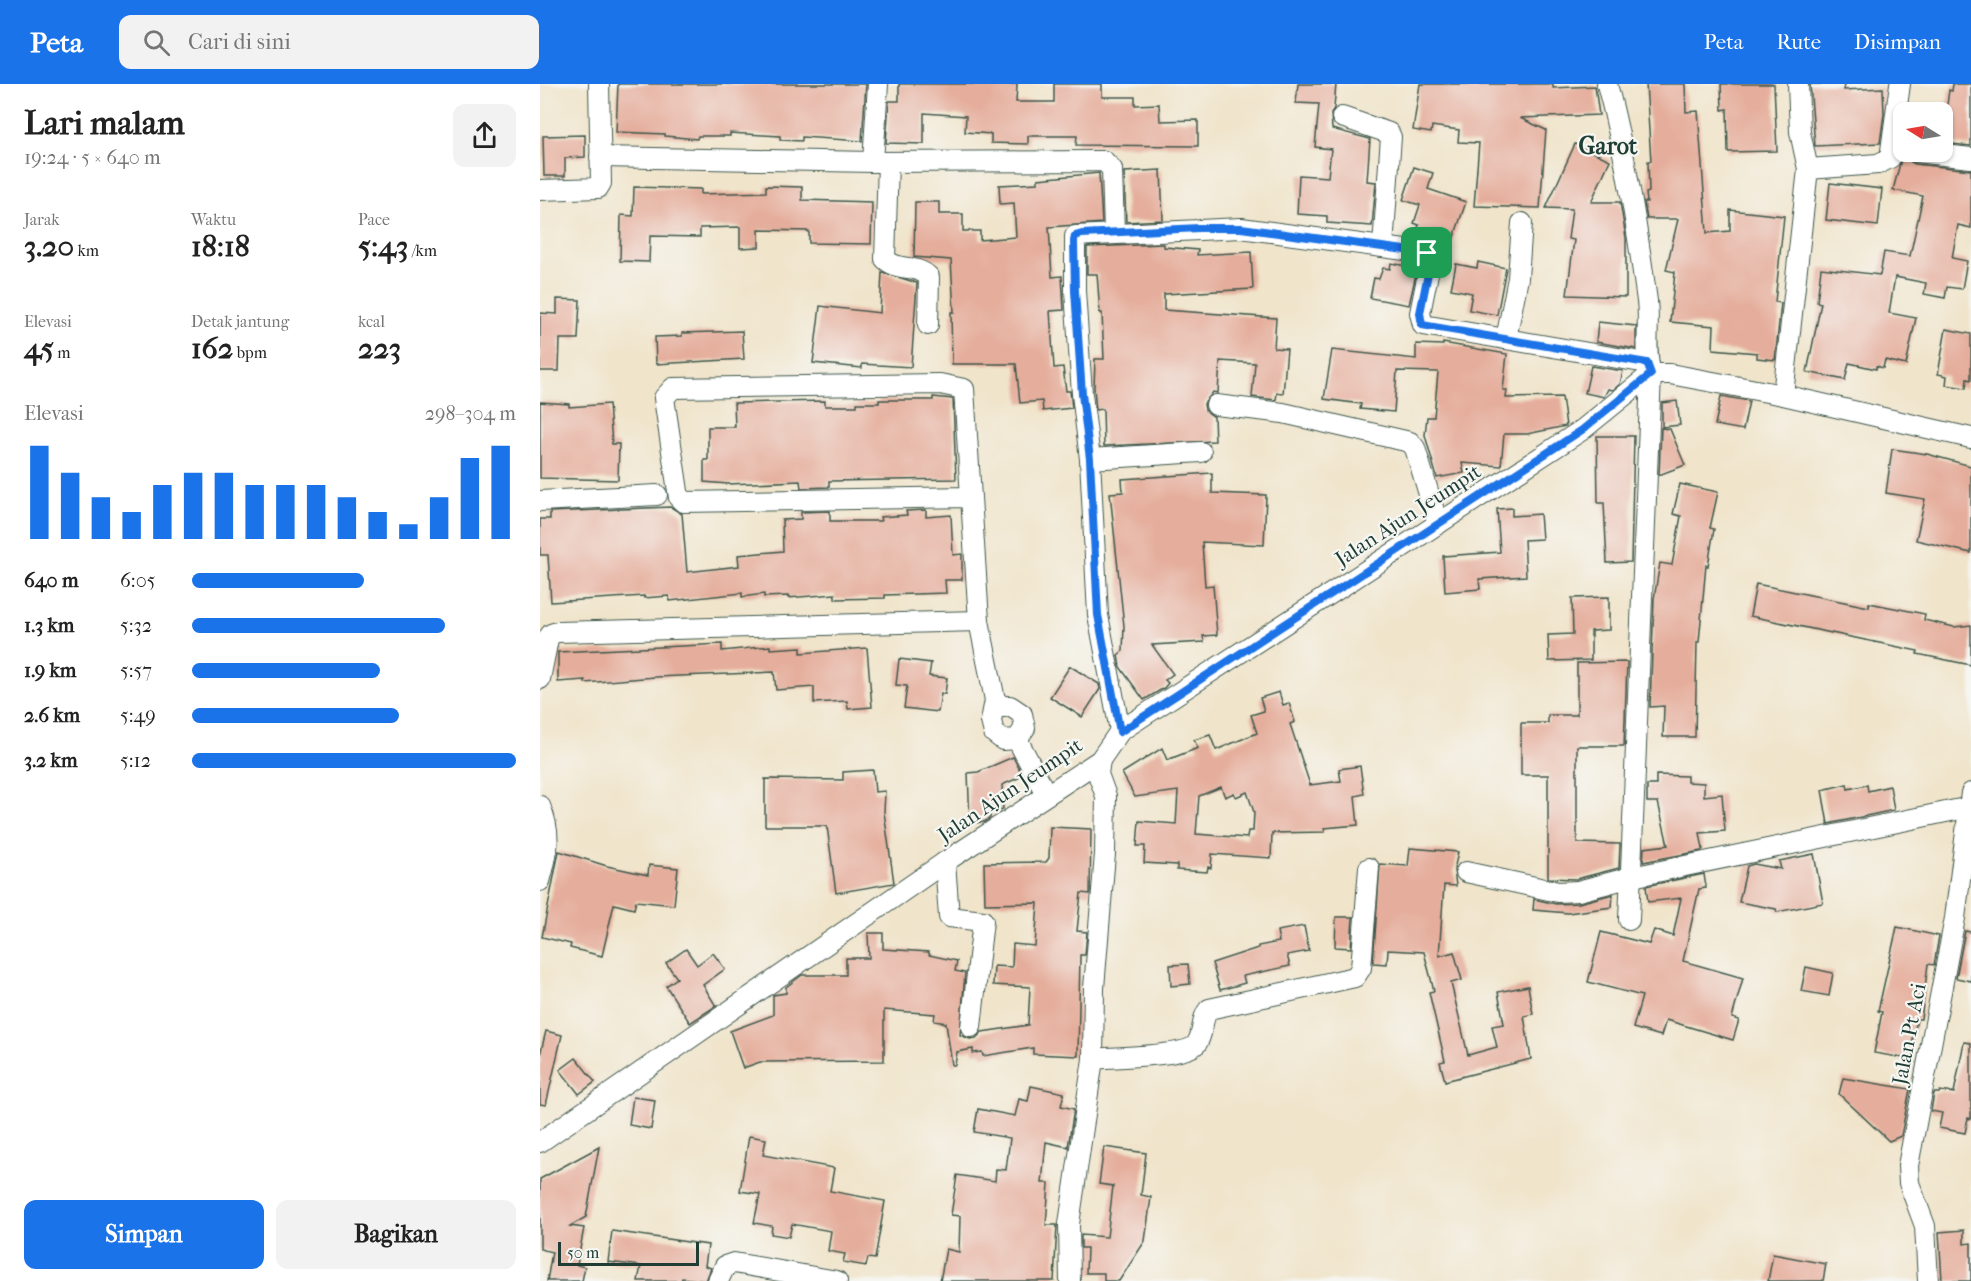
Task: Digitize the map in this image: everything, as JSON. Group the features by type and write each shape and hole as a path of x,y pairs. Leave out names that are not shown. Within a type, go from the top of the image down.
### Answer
{"street":[{"path":"540,189 592,191 601,183 599,84"},
{"path":"878,84 885,259 892,266 922,270 929,277 928,324"},
{"path":"1607,84 1622,139 1635,208 1648,308 1649,383 1629,920"},
{"path":"1783,395 1808,169 1800,132 1798,84"},
{"path":"1899,102 1900,84"},
{"path":"1342,117 1389,133 1391,137 1383,246"},
{"path":"1808,169 1878,164 1893,155"},
{"path":"1953,156 1971,158"},
{"path":"600,157 880,162 1104,161 1112,169 1114,232"},
{"path":"1506,339 1518,278 1522,223"},
{"path":"1120,732 1098,615 1090,459 1082,394 1075,236 1114,232 1241,228 1427,253 1430,256 1420,313 1422,325 1506,339 1649,383 1670,374 1783,395 1971,438"},
{"name":"Jalan Ajun Jeumpit","path":"540,1142 1046,794 1099,767 1120,732 1582,430 1649,383"},
{"path":"970,497 683,502 679,498 664,398 672,388 950,384 964,389 979,621 995,700 991,721 994,733 1003,740 1017,739 1046,794"},
{"path":"1216,405 1283,413 1410,442 1415,448 1438,524"},
{"path":"1090,459 1201,452"},
{"path":"540,501 657,495"},
{"path":"540,679 548,639 551,634 557,632 979,621"},
{"path":"1070,1281 1069,1224 1093,1059 1094,988 1105,854 1106,796 1099,767"},
{"path":"1466,872 1558,892 1578,891 1970,800"},
{"name":"Jalan Pt Aci","path":"1928,1281 1925,1226 1909,1183 1908,1166 1963,920 1970,800"},
{"path":"540,806 548,824 548,837 540,881"},
{"path":"945,862 949,917 983,921 971,1028"},
{"path":"1093,1059 1163,1054 1193,1047 1198,1042 1209,1009 1355,977 1361,968 1369,868"},
{"path":"718,1281 725,1266 734,1263 837,1281"}],"building":[{"path":"618,84 866,84 862,141 802,137 802,141 780,140 780,136 730,133 730,136 698,136 697,139 665,136 665,134 616,132"},
{"path":"899,84 1017,84 1016,102 1054,102 1054,84 1102,84 1102,97 1135,97 1135,105 1159,104 1160,121 1198,120 1198,146 1076,145 1077,136 1028,136 1028,144 991,143 991,134 965,132 966,116 924,113 924,144 886,143 889,101 899,101"},
{"path":"1298,84 1336,84 1334,108 1331,114 1332,129 1370,139 1367,181 1376,182 1372,226 1327,223 1327,216 1297,214 1299,175 1328,177 1331,149 1315,147 1319,104 1296,103"},
{"path":"1420,84 1553,84 1553,88 1595,86 1599,115 1520,118 1546,130 1540,208 1474,206 1479,143 1458,142 1459,130 1432,126 1431,133 1413,130"},
{"path":"1646,84 1685,84 1686,112 1698,111 1707,233 1730,231 1730,210 1784,216 1775,302 1781,303 1775,360 1757,358 1757,353 1713,349 1714,326 1670,322 1675,272 1666,270 1678,219 1647,219 1644,202 1647,202 1646,193 1649,192 1648,161 1651,161"},
{"path":"1721,84 1774,84 1777,151 1728,152 1727,109 1722,110"},
{"path":"1810,84 1845,84 1844,90 1883,88 1884,114 1880,143 1815,146"},
{"path":"1953,84 1971,84 1971,146 1953,144 1953,102 1947,102 1949,90 1952,91"},
{"path":"585,135 585,157 565,158 565,176 544,176 543,136"},
{"path":"1575,144 1610,160 1591,202 1620,202 1626,238 1626,297 1567,295 1574,240 1568,239 1572,209 1546,208"},
{"path":"1900,162 1971,170 1971,228 1958,225 1952,258 1967,261 1962,289 1947,287 1945,298 1924,294 1926,283 1895,277 1889,313 1916,318 1906,365 1885,360 1883,368 1876,366 1876,369 1849,363 1845,380 1807,372 1821,303 1817,302 1821,268 1880,275 1884,252 1910,256 1923,196 1893,190"},
{"path":"1414,167 1433,173 1428,189 1466,202 1451,246 1416,234 1419,225 1414,223 1420,205 1403,200"},
{"path":"1161,170 1163,220 1126,222 1124,172"},
{"path":"1099,173 1102,223 1049,227 1052,277 1062,276 1064,310 1050,311 1054,368 1063,367 1066,391 1070,391 1072,408 1043,411 1042,401 1020,403 1016,364 952,364 951,312 954,312 951,260 914,257 915,202 939,202 939,214 963,214 963,231 980,231 980,240 1016,237 1014,203 1000,204 999,185 1038,183 1038,179"},
{"path":"1830,183 1882,189 1878,226 1826,220"},
{"path":"766,186 802,187 802,200 872,202 871,244 809,243 809,231 759,230 759,247 740,248 740,227 700,228 700,237 650,236 649,262 620,261 621,215 633,216 634,187 701,189 701,194 766,192"},
{"path":"1164,244 1164,247 1198,250 1197,255 1251,252 1253,289 1164,294 1164,310 1276,318 1274,348 1287,349 1283,394 1277,393 1276,400 1252,397 1255,363 1220,361 1218,393 1213,392 1204,404 1205,410 1214,417 1215,441 1104,446 1103,409 1096,410 1094,388 1095,359 1104,359 1102,313 1100,313 1097,274 1087,274 1087,247"},
{"path":"1478,262 1506,268 1497,315 1469,310 1472,293 1451,289 1456,264 1477,268"},
{"path":"1391,263 1411,267 1410,273 1416,274 1409,305 1370,298 1374,278 1379,279 1383,268 1390,269"},
{"path":"882,272 917,283 911,367 862,364 862,368 813,363 820,306 880,313"},
{"path":"557,299 580,300 578,339 560,339 559,371 540,371 540,313 557,314"},
{"path":"1598,322 1636,326 1636,349 1596,342"},
{"path":"1946,329 1971,334 1971,380 1967,379 1966,388 1946,385 1947,376 1938,374"},
{"path":"742,331 744,359 656,364 655,337 682,336 682,333"},
{"path":"1443,343 1507,354 1503,390 1507,390 1506,398 1562,397 1566,426 1527,434 1504,434 1501,466 1462,463 1464,473 1437,478 1425,435 1427,417 1434,417 1438,372 1397,371 1394,412 1360,409 1361,404 1324,399 1332,350 1416,359 1416,344 1443,345"},
{"path":"1591,366 1623,371 1620,384 1613,390 1608,389 1604,397 1585,393"},
{"path":"1721,396 1749,401 1743,430 1715,425"},
{"path":"933,397 953,399 956,479 829,481 829,487 801,488 800,481 728,484 704,482 704,460 708,460 708,427 735,427 734,403 825,401 825,406 857,406 857,403 879,403 879,400 933,400"},
{"path":"1677,401 1680,425 1662,427 1662,403"},
{"path":"540,402 569,404 569,407 609,404 612,444 619,444 618,480 540,478"},
{"path":"1661,428 1670,429 1685,465 1659,475"},
{"path":"1597,436 1634,436 1631,562 1607,563 1604,503 1598,503"},
{"path":"1892,449 1927,454 1971,466 1971,553 1916,540 1925,499 1886,493"},
{"path":"1212,473 1212,493 1266,495 1264,545 1202,542 1205,586 1213,585 1217,635 1203,636 1204,642 1152,645 1173,674 1165,680 1168,683 1164,688 1144,700 1120,667 1118,655 1123,651 1124,626 1110,493 1123,492 1122,479"},
{"path":"1680,484 1718,492 1710,528 1714,529 1708,566 1706,565 1699,642 1697,642 1695,737 1663,737 1664,706 1650,707 1654,599 1660,563 1672,565 1681,516 1673,514"},
{"path":"671,507 682,514 687,572 739,566 738,555 783,551 782,520 801,519 801,512 830,511 830,521 881,521 880,517 907,515 906,511 926,510 926,517 951,515 953,555 962,554 962,580 945,580 946,593 885,595 885,598 835,599 835,594 788,598 788,596 764,597 764,594 742,597 742,593 670,601 669,596 644,598 644,596 551,602 548,555 540,555 540,519 550,519 550,512"},
{"path":"1512,508 1512,516 1540,514 1542,539 1524,540 1526,576 1479,579 1480,589 1445,592 1443,556 1500,552 1497,509"},
{"path":"1756,584 1869,607 1869,603 1925,614 1924,620 1954,627 1971,625 1971,665 1917,654 1918,651 1750,616"},
{"path":"1609,597 1609,630 1591,631 1591,660 1549,661 1548,635 1573,634 1572,598"},
{"path":"722,644 722,651 770,646 770,649 801,647 801,653 867,648 872,707 848,709 847,701 814,703 814,687 776,690 774,672 655,677 585,683 585,680 558,682 558,652"},
{"path":"899,659 931,663 929,676 947,678 945,694 941,694 938,712 904,708 907,686 896,685"},
{"path":"1627,662 1624,746 1577,746 1577,843 1620,844 1619,868 1576,879 1548,878 1548,775 1521,775 1521,723 1548,723 1548,715 1577,715 1577,663"},
{"path":"1070,666 1099,684 1100,689 1082,717 1050,697"},
{"path":"1279,692 1283,705 1289,703 1295,722 1290,724 1310,785 1341,781 1339,769 1360,766 1364,794 1355,796 1358,825 1324,828 1325,832 1272,833 1271,858 1212,854 1211,868 1208,867 1207,872 1177,870 1177,865 1144,863 1145,846 1137,846 1139,821 1176,824 1178,791 1135,797 1122,773 1162,748 1167,760 1198,748 1194,740 1210,735 1216,750 1257,733 1251,715 1264,711 1260,698","holes":["1221,787 1225,797 1234,793 1236,797 1247,792 1254,812 1253,831 1248,831 1247,838 1196,834 1199,796"]},
{"path":"1013,757 1023,776 1002,785 1003,809 990,812 990,818 984,822 970,823 968,773 978,772"},
{"path":"873,770 875,792 885,791 884,812 894,883 836,893 827,826 765,826 765,779 843,780 843,772"},
{"path":"1656,775 1687,776 1687,782 1704,783 1704,796 1722,794 1725,831 1700,833 1703,849 1701,851 1643,862 1644,848 1668,845 1658,802 1647,802 1647,785 1656,785"},
{"path":"1847,784 1848,789 1867,785 1868,791 1890,786 1894,810 1828,824 1822,790"},
{"path":"1050,827 1091,829 1090,894 1081,893 1077,931 1087,932 1085,955 1080,955 1078,1056 1033,1054 1033,1048 983,1056 982,1052 973,1053 973,1049 957,1052 955,1065 952,1065 946,1023 934,1021 935,1014 884,1010 884,1061 760,1062 743,1068 730,1031 773,1015 773,995 786,993 786,987 802,975 846,975 846,958 869,958 868,933 883,933 883,949 929,952 929,955 957,961 955,971 965,973 960,1035 970,1039 976,1038 982,1032 1028,1025 1030,987 993,985 994,966 1012,967 1013,944 1035,946 1038,903 985,904 984,863 1046,862 1049,858"},
{"path":"1410,848 1458,852 1454,870 1456,886 1444,885 1439,956 1454,952 1462,980 1451,983 1468,1055 1497,1047 1492,1026 1504,1024 1498,992 1528,986 1533,1014 1524,1016 1531,1059 1445,1081 1440,1062 1445,1061 1429,992 1434,991 1424,952 1388,950 1387,964 1373,963 1380,864 1408,866"},
{"path":"559,851 607,866 648,875 649,865 678,868 674,905 636,901 634,909 614,904 602,956 570,948 571,944 542,937"},
{"path":"1814,854 1823,903 1777,912 1776,909 1739,902 1747,866 1754,864 1781,869 1779,861"},
{"path":"1704,874 1706,888 1699,889 1683,961 1743,978 1732,1018 1739,1020 1733,1040 1666,1020 1661,1036 1633,1028 1642,996 1588,982 1601,932 1649,944 1654,930 1673,936 1681,898 1648,902 1646,886"},
{"path":"1613,894 1612,907 1568,913 1533,910 1534,899 1556,904 1579,903"},
{"path":"1336,917 1353,917 1351,948 1335,947"},
{"path":"1304,926 1309,951 1287,955 1290,966 1243,976 1245,983 1220,990 1212,963 1258,948 1258,946 1279,942 1277,931"},
{"path":"1897,927 1939,936 1934,965 1928,964 1921,1019 1917,1019 1909,1059 1874,1053 1882,1012 1878,1011"},
{"path":"1965,931 1971,932 1971,981 1956,978"},
{"path":"686,949 697,965 713,953 725,969 703,985 716,1006 690,1023 666,986 677,978 666,963"},
{"path":"1188,964 1190,984 1171,986 1170,965"},
{"path":"1806,967 1833,973 1829,996 1801,991"},
{"path":"546,1031 562,1035 546,1105 540,1104 540,1055"},
{"path":"1964,1042 1971,1043 1971,1119 1968,1118 1965,1133 1939,1128 1942,1113 1931,1111 1934,1093 1940,1091 1954,1093"},
{"path":"576,1058 595,1082 579,1094 560,1070"},
{"path":"1843,1078 1910,1089 1901,1136 1889,1141 1839,1094"},
{"path":"1031,1086 1064,1093 1061,1106 1074,1109 1068,1147 1046,1142 1042,1183 1049,1183 1046,1225 1057,1225 1054,1281 940,1281 946,1249 959,1252 960,1216 951,1215 957,1175 995,1181 996,1169 1006,1170 1010,1138 974,1132 978,1109 1015,1116 1019,1099 1028,1101"},
{"path":"633,1097 655,1100 651,1129 629,1125"},
{"path":"749,1136 766,1139 763,1155 834,1168 830,1191 885,1201 875,1259 868,1258 866,1266 843,1262 845,1254 828,1251 831,1231 792,1224 789,1237 771,1234 772,1226 754,1223 760,1194 740,1191"},
{"path":"599,1147 586,1217 570,1226 584,1228 577,1265 585,1267 582,1281 547,1281 552,1252 540,1249 540,1179"},
{"path":"1104,1147 1146,1153 1141,1195 1151,1197 1145,1241 1119,1281 1104,1281 1104,1273 1086,1273 1087,1248 1081,1248 1081,1235 1107,1237 1113,1186 1099,1184"},
{"path":"1964,1230 1964,1244 1971,1243 1971,1281 1942,1281 1939,1232"},
{"path":"612,1231 708,1245 705,1266 711,1268 706,1281 682,1278 681,1281 638,1281 641,1266 608,1262"},
{"path":"1773,1254 1826,1264 1823,1281 1768,1281"}],"district":[{"name":"Garot","path":"1608,146"}],"route":[{"path":"1199,228 1241,228 1427,253 1431,259 1420,313 1422,325 1647,363 1651,374 1582,430 1120,732 1098,615 1090,459 1082,394 1075,291 1075,236 1199,228"}]}
